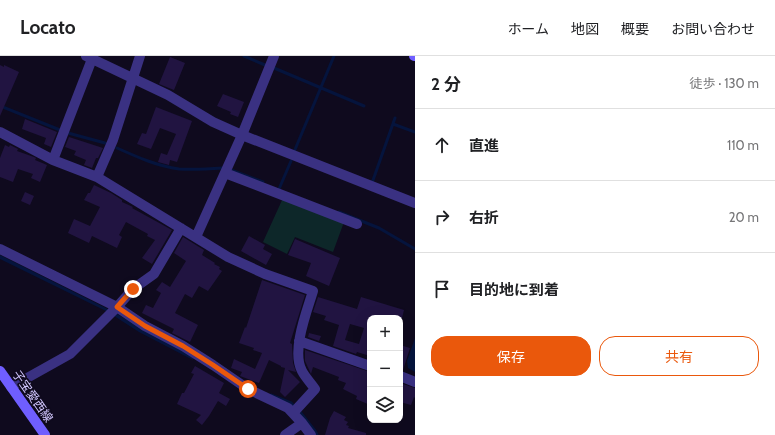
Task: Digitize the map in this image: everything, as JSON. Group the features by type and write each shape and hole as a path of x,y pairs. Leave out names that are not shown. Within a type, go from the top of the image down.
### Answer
{"main road":[{"name":"子宝愛西線","path":"0,371 45,435"}],"street":[{"path":"97,177 113,140 140,56"},
{"path":"196,237 242,135 274,56"},
{"path":"53,160 89,57 168,95 213,122 242,135 415,203"},
{"path":"0,132 53,160 97,177 228,257 265,274 313,291 299,341 299,355 301,369 315,389 293,412"},
{"path":"225,173 357,224"},
{"path":"11,387 70,354 133,289 154,274 181,228"},
{"path":"0,249 113,311 183,346 248,389 288,408 293,412 311,435"},
{"path":"299,341 367,365"},
{"path":"403,377 415,382"},
{"path":"285,435 302,423"}],"green space":[{"path":"283,198 344,222 333,252 295,237 287,254 263,242"}],"water":[{"path":"0,255 116,313 141,329 194,357 193,360 139,332 108,312 0,259"},
{"path":"415,338 415,372 408,368 407,361"}],"building":[{"path":"170,57 185,63 174,90 159,84"},
{"path":"0,65 4,67 4,65 19,72 0,116"},
{"path":"223,94 244,102 238,117 217,106"},
{"path":"156,107 192,121 177,162 170,160 169,165 158,162 161,153 167,155 176,134 160,128 151,149 137,144 142,133 146,134"},
{"path":"25,119 57,132 51,147 44,144 46,138 22,129"},
{"path":"69,137 103,148 98,158 96,158 92,168 84,165 86,160 74,155 76,151 65,147"},
{"path":"5,145 9,147 10,145 18,149 17,151 34,157 36,158 35,160 47,165 40,182 31,178 33,174 18,169 13,182 0,177 0,158"},
{"path":"94,185 111,193 122,200 122,202 172,230 152,264 142,258 155,240 147,236 148,234 126,222 119,235 122,237 117,248 92,236 89,243 68,233 74,219 90,226 100,207 84,200"},
{"path":"25,192 34,196 30,205 21,201"},
{"path":"249,236 265,245 263,249 272,254 266,265 241,251"},
{"path":"183,237 204,250 202,255 220,267 219,269 222,271 208,291 199,286 192,298 185,294 175,313 198,325 190,342 172,333 174,329 142,313 146,305 153,308 161,293 156,290 162,282 170,287 186,261 174,253"},
{"path":"295,239 340,258 329,286 306,276 311,263 288,255"},
{"path":"262,280 305,295 290,343 292,344 293,363 296,372 288,370 300,382 285,397 280,392 285,368 269,360 259,383 240,376 242,372 231,368 234,359 255,369 262,353 253,350 254,348 239,343 245,327 246,328"},
{"path":"318,297 357,309 361,297 404,310 403,315 367,315 367,355 357,352 356,354 333,346 339,325 324,320 326,316 313,312","holes":["350,324 364,328 359,344 345,340"]},
{"path":"309,333 321,336 319,341 308,337"},
{"path":"403,346 410,348 403,370"},
{"path":"305,350 367,371 367,404 356,399 357,396 343,389 346,383 338,380 339,377 313,367 311,374 305,361"},
{"path":"195,366 224,383 219,393 230,399 226,406 218,401 202,425 196,420 201,415 177,404 194,374 191,373"},
{"path":"403,384 415,388 415,398 414,397 411,405 403,403"},
{"path":"334,411 346,417 344,420 348,422 346,425 349,426 348,428 366,433 366,435 325,435 330,418"}],"waterway":[{"path":"244,56 265,65"},
{"path":"294,152 334,56"},
{"path":"274,68 364,106"},
{"path":"0,106 60,130"},
{"path":"372,183 395,118"},
{"path":"393,124 415,132"},
{"path":"68,133 105,143"},
{"path":"117,148 147,161 171,168 223,168"},
{"path":"279,189 291,161"},
{"path":"231,170 263,182"},
{"path":"339,212 379,228 415,249"},
{"path":"271,395 291,403 294,406"},
{"path":"300,412 317,435"}],"route":[{"path":"133,289 117,307 145,326 183,346 248,389"}]}
